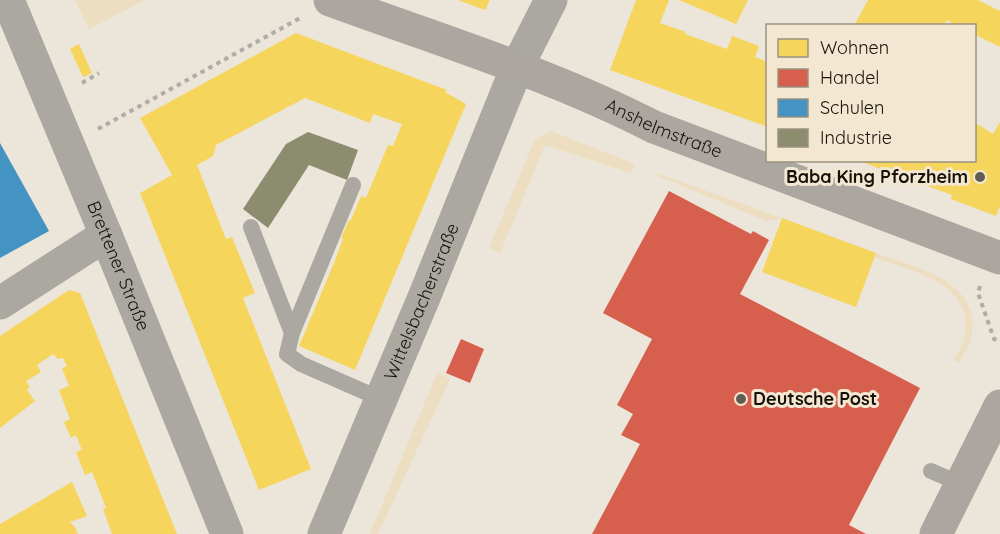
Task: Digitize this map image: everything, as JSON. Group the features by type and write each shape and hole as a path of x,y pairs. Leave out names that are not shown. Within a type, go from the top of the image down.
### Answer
{"main road":[{"name":"Anshelmstraße","path":"331,0 517,67 606,102 654,127 1000,258"},
{"path":"936,534 1000,406"}],"street":[{"name":"Brettener Straße","path":"8,0 106,235 226,534"},
{"name":"Wittelsbacherstraße","path":"324,534 425,295 517,67 551,0"},
{"path":"0,303 106,235"}],"lane":[{"path":"352,185 292,333 287,354 318,372 381,399"},
{"path":"251,227 292,333"},
{"path":"932,471 961,484"}],"path":[{"path":"68,145 331,0"}],"shaded area":[{"path":"75,0 145,0 89,29"},
{"path":"551,131 635,164 631,173 545,145 500,253 489,248 535,139"},
{"path":"657,173 782,218 766,221 656,175"},
{"path":"876,253 943,279 967,302 972,318 971,337 959,363 954,360 965,334 965,316 959,302 949,290 936,281 874,257"},
{"path":"437,373 450,379 378,534 370,534"}],"building: Wohnen":[{"path":"458,0 490,0 485,10"},
{"path":"636,0 669,0 660,23 727,49 732,36 759,46 755,57 766,61 766,126 610,70"},
{"path":"679,0 748,0 736,24"},
{"path":"868,0 978,0 1000,11 1000,47 976,35 976,24 954,24 947,20 945,24 855,24"},
{"path":"296,33 447,90 445,92 466,104 355,370 299,346 334,263 349,220 361,196 366,198 388,145 393,146 402,124 373,114 370,123 305,98 216,145 213,156 197,165 226,239 232,237 255,293 243,298 311,469 259,490 140,193 172,175 140,118"},
{"path":"79,44 92,73 83,77 70,49"},
{"path":"1000,122 1000,206 996,216 951,199 952,195 862,162 976,162 976,123 993,134"},
{"path":"782,218 876,253 856,307 762,272"},
{"path":"69,290 80,293 177,534 112,534 103,509 106,508 92,472 85,475 76,452 82,450 76,435 71,438 64,422 70,419 59,390 69,386 62,368 67,366 63,358 58,359 53,354 37,365 41,372 26,381 30,387 27,390 35,401 0,428 0,336"},
{"path":"72,482 87,516 70,522 78,534 0,534 0,524"}],"building: Handel":[{"path":"669,191 751,234 753,231 769,240 740,294 920,388 849,525 866,534 592,534 640,444 621,435 633,414 617,405 652,339 603,313"},
{"path":"461,339 484,349 470,383 446,373"}],"building: Schulen":[{"path":"0,143 49,231 0,258"}],"building: Industrie":[{"path":"308,132 358,150 347,180 309,165 268,228 243,209 286,144"}],"place":[{"name":"Baba King Pforzheim","path":"980,177"},
{"name":"Deutsche Post","path":"741,399"}]}
